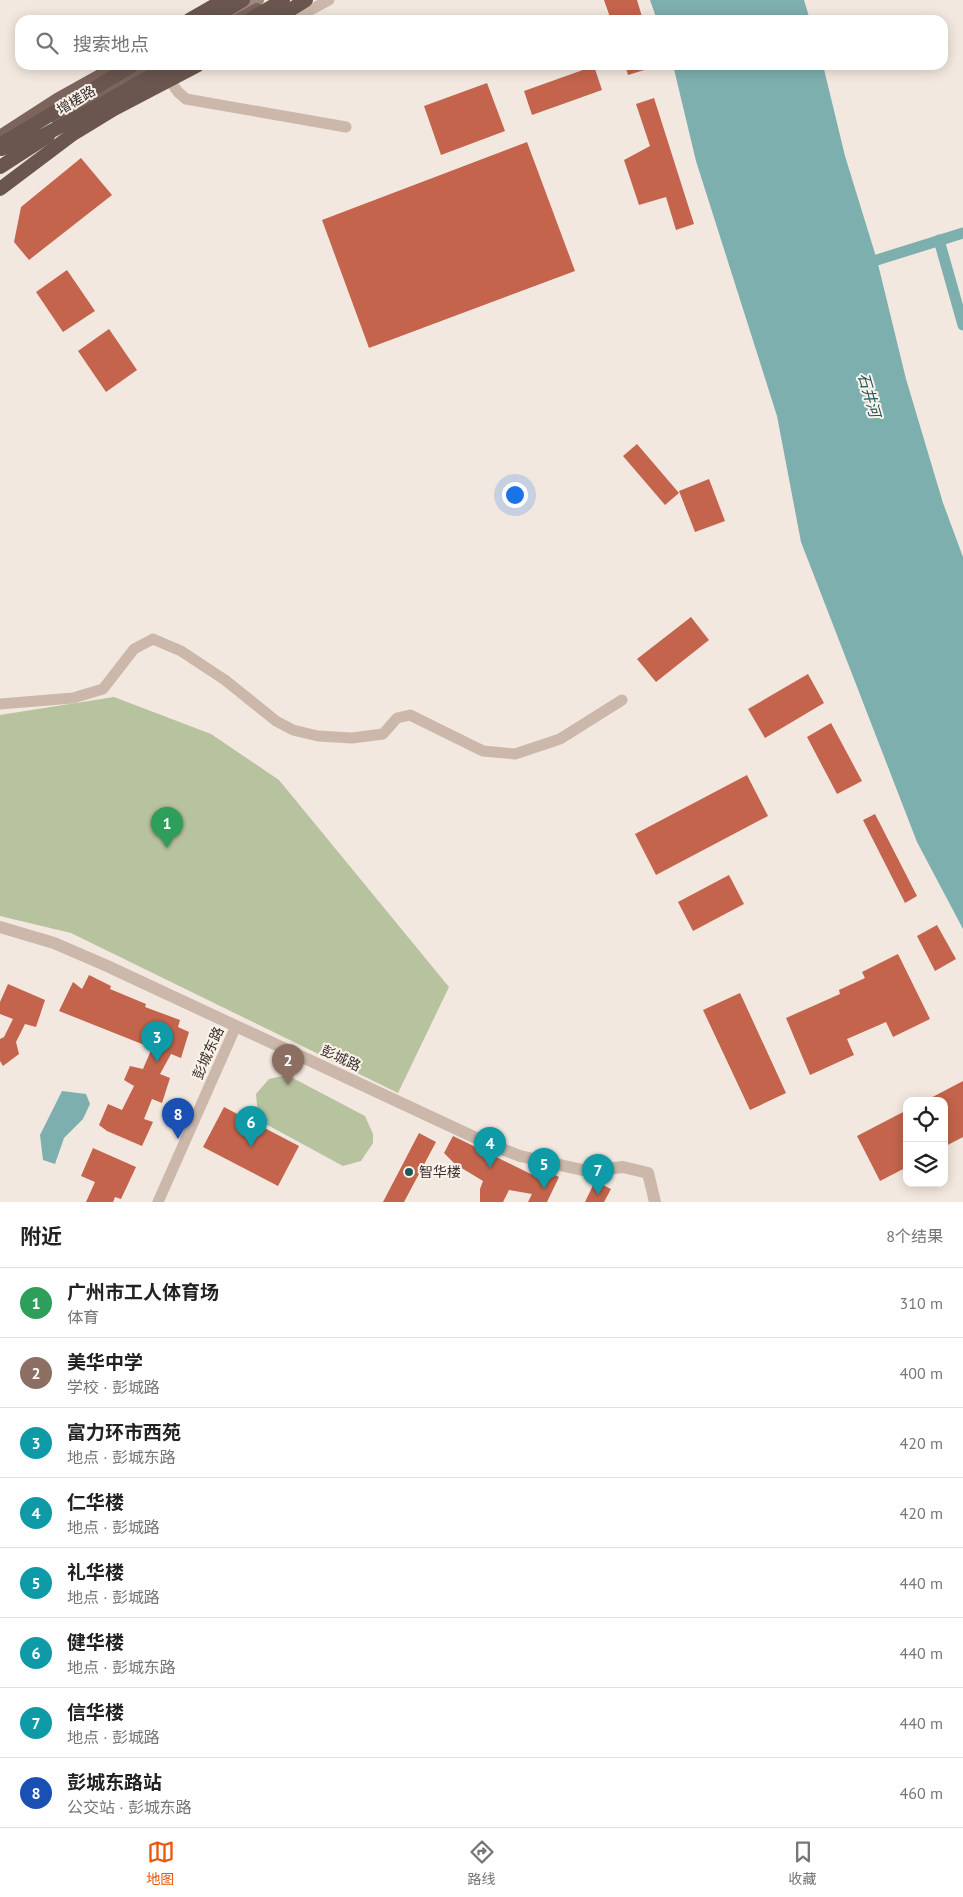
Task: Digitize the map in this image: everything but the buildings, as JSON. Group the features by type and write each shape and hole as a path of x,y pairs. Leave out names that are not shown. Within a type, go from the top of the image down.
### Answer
{"highway":[{"path":"198,15 224,0"},
{"path":"218,15 243,0"},
{"path":"258,15 284,0"},
{"path":"275,13 306,0"},
{"path":"0,135 109,70"},
{"name":"增槎路","path":"0,145 125,70"},
{"name":"增槎路","path":"0,167 84,114 161,70"},
{"path":"0,189 73,134 114,109 188,70"},
{"path":"0,150 44,134 84,114"}],"main road":[{"path":"210,15 237,0"},
{"path":"232,15 258,0"},
{"path":"275,13 293,0"},
{"path":"0,135 108,70"},
{"path":"0,150 135,70"},
{"path":"0,162 75,110 160,70"},
{"path":"0,173 161,70"},
{"path":"0,140 22,121"}],"street":[{"path":"301,15 329,0"},
{"path":"167,70 178,92 186,98 346,127"},
{"path":"63,96 70,107"},
{"path":"0,704 73,698 103,689 134,649 153,639 181,651 224,680 276,721 293,730 318,736 352,738 383,734 398,718 410,715 484,750 515,754 560,739 622,700"},
{"name":"彭城路","path":"0,927 79,953 443,1123 520,1156 587,1171 623,1167 648,1173 655,1202"},
{"name":"彭城东路","path":"158,1202 236,1026"}],"green space":[{"path":"114,697 211,734 279,780 449,987 398,1093 71,933 0,916 0,715"},
{"path":"287,1075 365,1116 373,1134 373,1143 361,1161 343,1166 262,1122 258,1116 256,1094 269,1079"}],"water":[{"path":"650,0 804,0 808,15 655,15"},
{"name":"石井河","path":"674,70 824,70 845,156 877,260 906,379 943,503 963,557 963,929 917,842 801,542 777,416 696,161"},
{"path":"62,1091 86,1094 90,1104 83,1119 64,1138 55,1164 43,1160 40,1135"}],"waterway":[{"path":"864,264 963,233"},
{"path":"939,240 963,325"}],"place":[{"name":"广州市工人体育场","path":"167,848"},
{"name":"富力环市西苑","path":"157,1062"},
{"name":"美华中学","path":"288,1085"},
{"name":"彭城东路站","path":"178,1139"},
{"name":"健华楼","path":"251,1147"},
{"name":"仁华楼","path":"490,1168"},
{"name":"智华楼","path":"409,1172"},
{"name":"礼华楼","path":"544,1189"},
{"name":"信华楼","path":"598,1195"}]}
